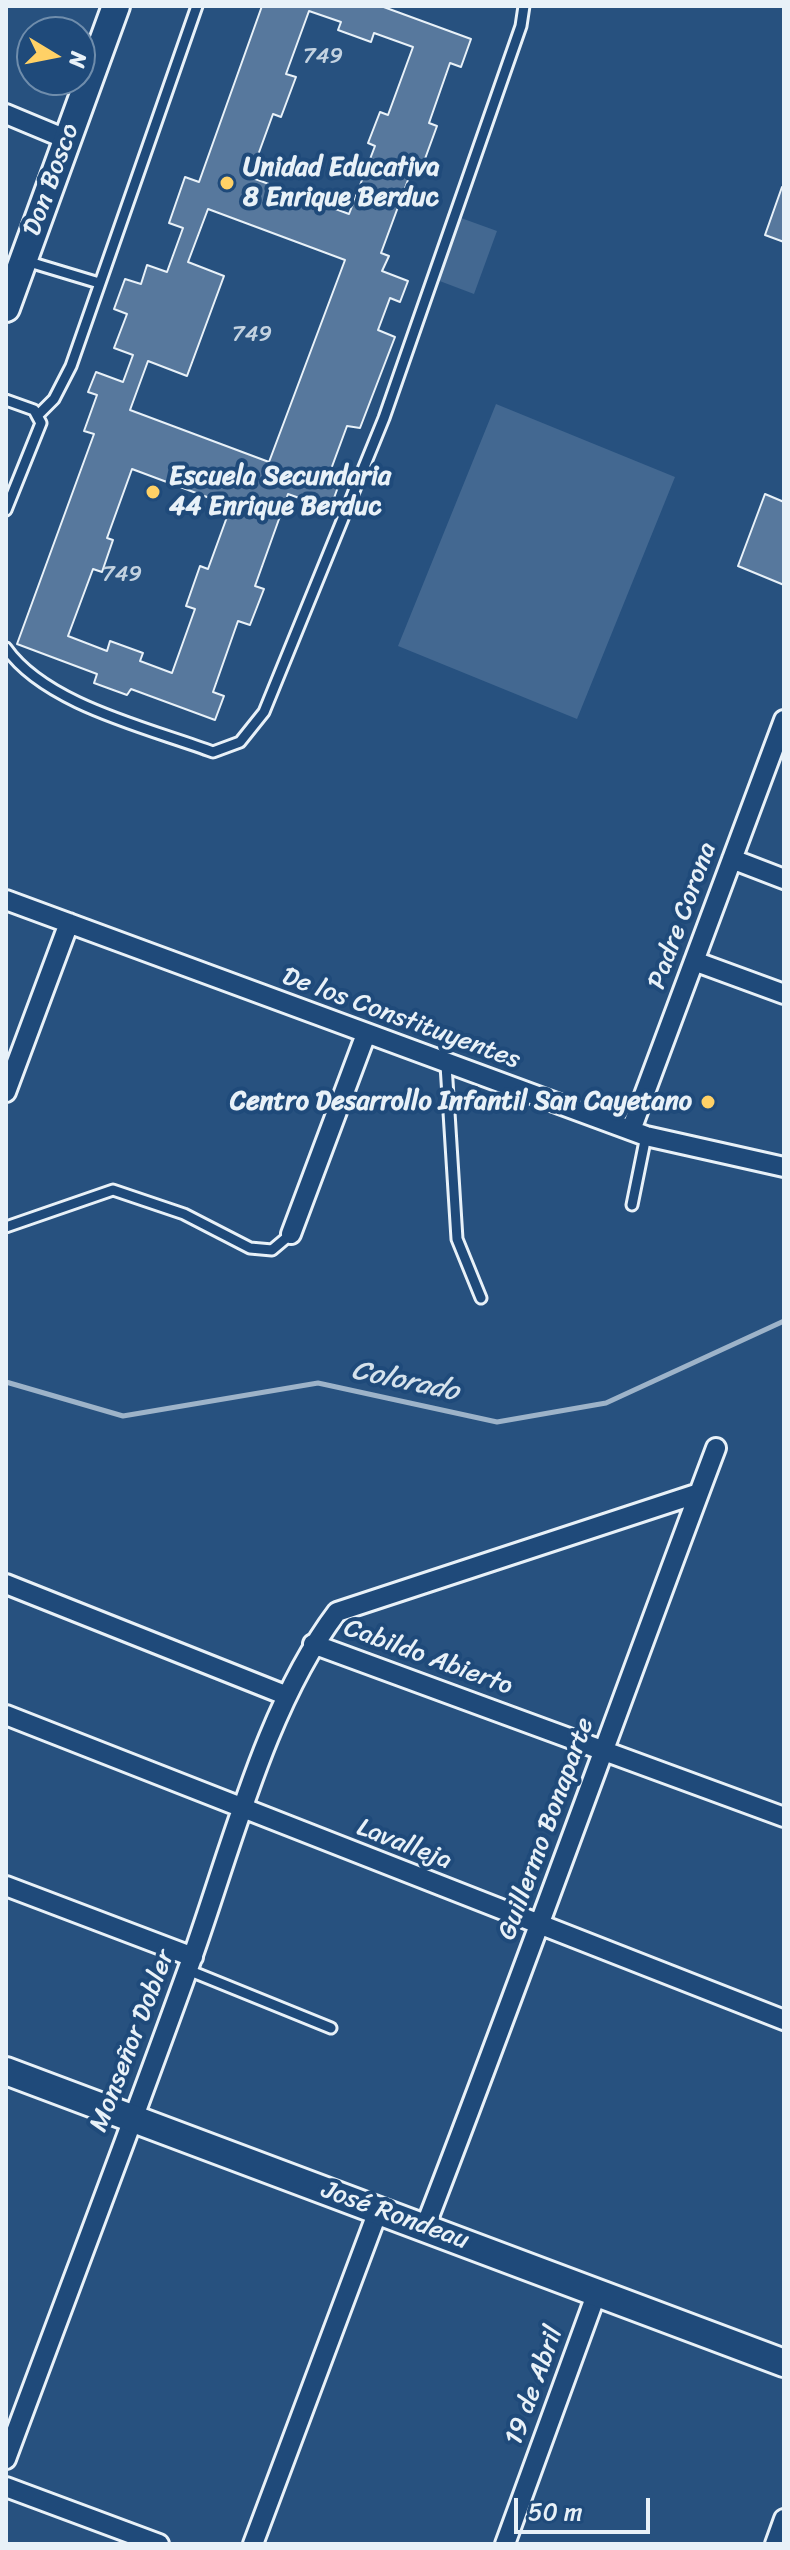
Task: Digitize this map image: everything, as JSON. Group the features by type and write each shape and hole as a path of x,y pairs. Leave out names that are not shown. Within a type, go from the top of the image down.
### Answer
{"street":[{"name":"Don Bosco","path":"6,308 116,6"},
{"path":"6,114 66,139"},
{"name":"Padre Corona","path":"639,1133 694,961 784,720"},
{"path":"732,859 784,879"},
{"name":"De los Constituyentes","path":"6,900 446,1065 639,1133 784,1167"},
{"path":"6,1092 69,923"},
{"path":"694,961 784,994"},
{"path":"291,1234 366,1034"},
{"name":"Guillermo Bonaparte","path":"425,2227 542,1926 603,1749 716,1448"},
{"name":"Cabildo Abierto","path":"699,1493 337,1612 313,1644 784,1817"},
{"path":"6,1584 285,1695"},
{"name":"Monseñor Dobler","path":"6,2459 190,1964 285,1695 313,1644"},
{"name":"Lavalleja","path":"6,1715 244,1811 784,2020"},
{"path":"6,1886 190,1964"},
{"name":"José Rondeau","path":"6,2071 784,2363"},
{"path":"253,2544 378,2211"},
{"name":"19 de Abril","path":"505,2544 597,2292"},
{"path":"6,2487 159,2544"},
{"path":"775,2544 784,2519"}],"lane":[{"path":"38,415 54,399 71,366 197,6"},
{"path":"6,648 17,663 70,698 213,752 240,742 264,712 384,418 524,6"},
{"path":"23,260 99,283"},
{"path":"6,400 38,415 41,423 6,510"},
{"path":"446,1065 457,1239 481,1298"},
{"path":"632,1205 639,1133"},
{"path":"6,1227 113,1190 184,1214 250,1248 272,1250 291,1234"},
{"path":"190,1964 331,2028"}],"shaded area":[{"path":"461,218 497,231 474,294 437,280"},
{"path":"496,404 675,477 577,719 398,646"}],"building":[{"path":"262,6 381,6 471,39 461,67 450,63 429,123 437,126 422,167 415,161 381,253 389,256 382,271 408,281 400,302 390,298 378,330 395,337 360,428 347,426 330,472 342,476 330,509 288,494 255,586 264,589 250,625 238,621 213,692 224,696 215,720 131,689 127,695 94,683 97,674 17,644 94,434 84,431 97,395 88,392 96,372 123,382 133,355 114,348 127,314 114,309 125,279 141,284 147,265 167,272 183,228 169,223 185,177 199,182","holes":["309,11 341,22 338,30 371,42 374,33 413,47 388,115 380,112 368,143 375,146 349,214 250,177 273,114 281,117 296,77 286,74","208,209 345,260 269,462 130,410 148,361 187,376 224,276 188,262","132,469 231,506 208,569 200,566 186,606 195,609 172,673 140,661 143,653 110,641 107,651 68,636 93,569 102,572 113,540 107,538"]},
{"path":"784,188 784,242 765,235"},
{"path":"765,494 784,502 784,585 738,566"}],"waterway":[{"name":"Colorado","path":"6,1382 123,1416 318,1383 497,1422 606,1403 784,1321"}],"place":[{"name":"Unidad Educativa 8 Enrique Berduc","path":"227,183"},
{"name":"Escuela Secundaria 44 Enrique Berduc","path":"153,492"},
{"name":"Centro Desarrollo Infantil San Cayetano","path":"708,1102"}]}
